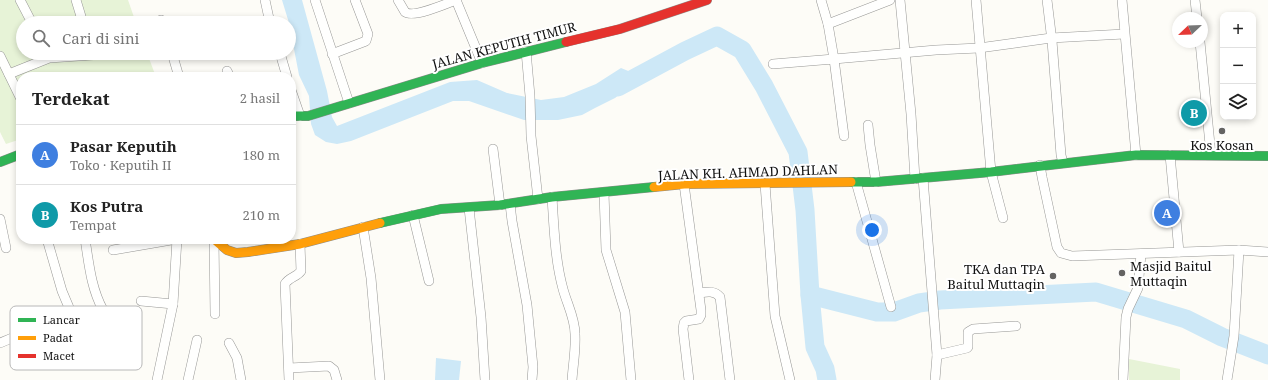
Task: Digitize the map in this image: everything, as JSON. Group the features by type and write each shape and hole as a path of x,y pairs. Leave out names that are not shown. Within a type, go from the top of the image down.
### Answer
{"street":[{"path":"20,0 28,16"},
{"path":"76,0 82,16"},
{"path":"265,0 268,16"},
{"path":"315,0 349,103"},
{"path":"332,54 366,41 368,34 354,0"},
{"path":"398,0 404,12 407,14 411,14 440,3 456,0 482,63"},
{"name":"JALAN KEPUTIH TIMUR","path":"300,116 335,108 526,51 620,29 707,0"},
{"path":"821,0 828,24 834,59 844,136"},
{"path":"828,24 890,0"},
{"path":"900,0 911,114 932,294 937,354 935,380"},
{"path":"976,0 991,172 1003,218"},
{"path":"1047,0 1052,38 1061,155 1063,163"},
{"path":"1122,0 1136,155"},
{"path":"1196,0 1197,12"},
{"path":"773,64 979,48 1052,38 1124,34"},
{"path":"1201,48 1212,155"},
{"path":"526,51 530,96 531,136 538,199"},
{"path":"0,56 16,89"},
{"path":"9,74 38,60"},
{"path":"174,60 178,72"},
{"path":"282,60 286,72"},
{"path":"296,104 300,116"},
{"path":"868,125 876,182"},
{"path":"493,148 500,205"},
{"name":"JALAN KH. AHMAD DAHLAN","path":"220,244 227,250 236,253 277,244 300,244 363,227 441,209 510,204 552,197 684,184 876,182 991,172 1040,165 1136,155 1268,156"},
{"path":"1170,155 1179,252"},
{"path":"0,162 16,156"},
{"path":"1040,165 1057,247 1061,253 1072,256 1239,250 1268,252"},
{"path":"856,182 891,307"},
{"path":"684,184 701,307 701,317 696,320 684,322 683,329 689,380"},
{"path":"765,184 775,316 790,380"},
{"path":"604,193 606,250 625,312 631,380"},
{"path":"552,197 558,264 563,289 571,311 574,328 572,380"},
{"path":"510,204 527,305 533,367 532,380"},
{"path":"468,208 481,318 485,380"},
{"path":"413,215 430,281"},
{"path":"0,219 6,248"},
{"path":"363,227 371,278 380,380"},
{"path":"48,244 62,291 68,306"},
{"path":"86,244 90,275 96,296 101,306"},
{"path":"113,250 148,244"},
{"path":"156,380 173,304 177,244"},
{"path":"214,244 215,314"},
{"path":"289,380 285,284 287,280 300,272 300,244"},
{"path":"1227,380 1234,336 1239,250"},
{"path":"1123,380 1126,321 1128,309 1137,292 1141,254"},
{"path":"699,292 717,293 720,297 730,380"},
{"path":"141,301 173,304"},
{"path":"937,354 967,348 968,332 973,329 1016,326"},
{"path":"0,343 10,339"},
{"path":"188,380 197,340"},
{"path":"230,343 237,358 242,380"},
{"path":"289,368 329,366 334,370 337,380"}],"green space":[{"path":"0,0 128,0 134,16 16,16 16,60 150,60 154,72 16,72 16,141 6,144 0,132"},
{"path":"1129,359 1180,369 1180,380 1129,380"}],"water":[{"path":"282,0 302,0 327,91 332,117 337,126 450,82 477,80 507,93 541,100 564,97 596,84 621,68 643,77 615,98 582,115 558,120 524,120 469,101 453,101 351,141 337,144 326,142 315,135 311,124 309,96 299,75 296,59 296,16 287,16"},
{"path":"436,358 461,361 459,380 435,380"}],"waterway":[{"path":"618,87 685,51 717,36 742,50 764,86 798,152 805,210 810,295 877,312 894,312 919,303 940,300 1096,292 1186,319 1222,337 1268,355"},
{"path":"810,295 815,347 825,369 827,380"}],"traffic: fast":[{"path":"296,116 308,116 482,63 566,42"},
{"path":"851,182 876,182 991,172 1136,155 1268,156"},
{"path":"0,162 16,156"},
{"path":"380,223 441,209 500,205 552,197 654,187"}],"traffic: slow":[{"path":"654,187 684,184 851,182"},
{"path":"220,244 227,250 236,253 248,252 300,244 380,223"}],"traffic: jam":[{"path":"566,42 620,29 707,0"}],"place":[{"name":"Kos Putra","path":"1194,113"},
{"name":"Kos Kosan","path":"1222,131"},
{"name":"Pasar Keputih","path":"1167,213"},
{"name":"Masjid Baitul Muttaqin","path":"1122,273"},
{"name":"TKA dan TPA Baitul Muttaqin","path":"1053,276"}]}
